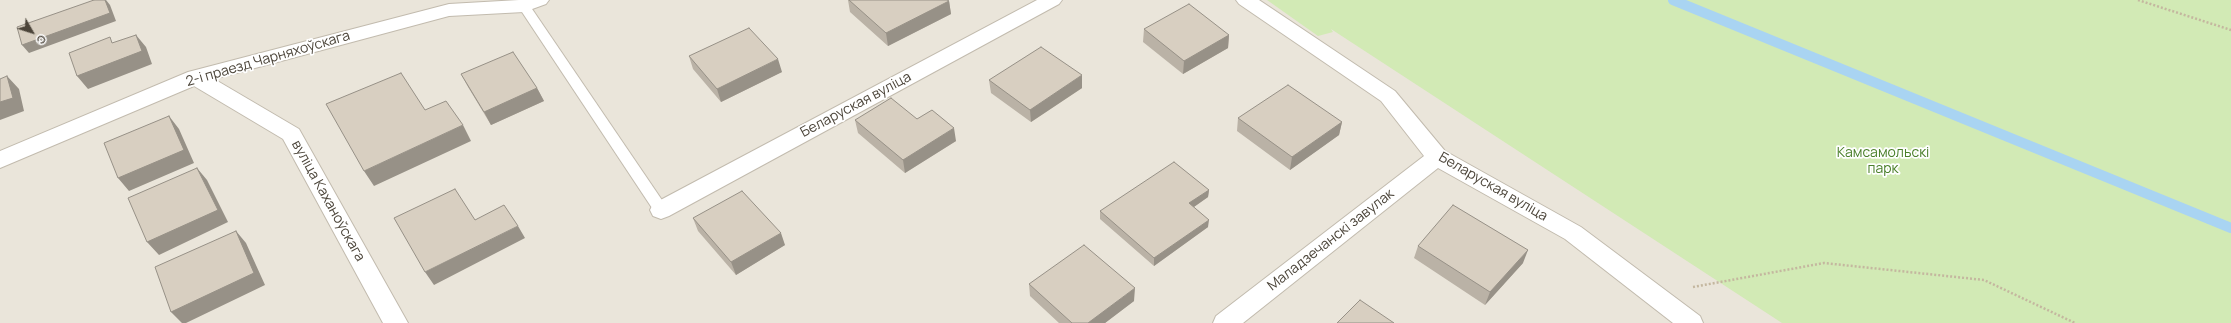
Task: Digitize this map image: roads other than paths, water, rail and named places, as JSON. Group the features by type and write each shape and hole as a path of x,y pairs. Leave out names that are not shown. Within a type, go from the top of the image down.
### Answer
{"street":[{"name":"Беларуская вуліца","path":"661,210 1052,0"},
{"name":"Беларуская вуліца","path":"1246,0 1388,96 1437,157 1573,233 1691,323"},
{"name":"2-і праезд Чарняхоўскага","path":"0,160 195,77 452,5 531,3"},
{"name":"вуліца Каханоўскага","path":"195,77 291,134 396,323"},
{"name":"Маладзечанскі завулак","path":"1225,323 1437,157"}],"lane":[{"path":"531,3 661,210"}],"waterway":[{"path":"1673,0 2231,228"}],"park label":[{"name":"Камсамольскі парк","path":"1883,162"}]}
